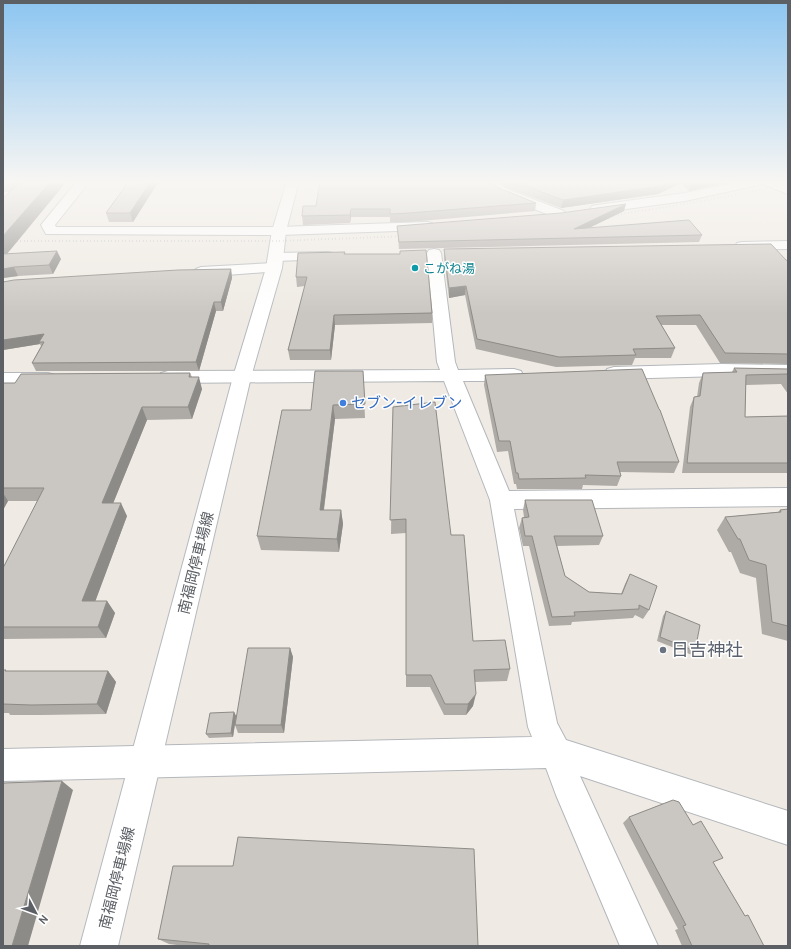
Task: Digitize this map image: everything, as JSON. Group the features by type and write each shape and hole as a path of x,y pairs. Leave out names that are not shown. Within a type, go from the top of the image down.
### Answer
{"street":[{"path":"48,225 52,230 279,231 378,229 435,225"},
{"name":"南福岡停車場線","path":"99,946 242,377 274,262 281,225"},
{"path":"769,245 784,260"},
{"path":"729,246 788,245"},
{"path":"434,253 446,362 501,500 543,727 556,752 567,784 639,946"},
{"path":"186,272 338,256"},
{"path":"595,373 722,370 788,371"},
{"path":"152,378 531,375"},
{"path":"3,379 64,378"},
{"path":"501,500 788,497"},
{"path":"3,765 556,752 788,828"}],"building":[{"path":"3,225 12,225 3,236"},
{"path":"582,225 574,229 621,225 694,225 702,235 399,242 397,226"},
{"path":"771,244 788,261 788,354 725,353 700,315 656,316 675,348 633,349 636,355 559,357 477,339 466,286 449,288 444,249"},
{"path":"426,250 432,313 334,315 330,350 288,350 307,277 296,277 298,253 345,252 344,254 400,254 400,251"},
{"path":"57,251 49,265 3,269 3,254"},
{"path":"231,269 221,302 214,302 196,362 32,363 44,342 39,342 44,334 3,340 3,282 14,280 178,270"},
{"path":"734,368 788,369 788,376 787,374 746,375 745,417 788,416 788,463 687,463 694,397 700,396 703,373 737,372"},
{"path":"642,369 660,410 679,462 617,462 621,476 585,475 586,478 519,479 518,473 516,473 510,441 499,441 485,375"},
{"path":"315,371 363,371 365,404 333,405 320,510 341,510 337,539 257,536 282,410 311,410"},
{"path":"190,373 189,377 199,377 188,407 142,407 102,503 121,503 82,601 107,601 98,627 3,627 3,568 44,488 3,488 3,383 15,383 21,374"},
{"path":"435,402 451,535 464,535 473,641 505,640 510,669 474,670 476,694 468,704 445,704 431,675 406,675 406,519 390,520 393,407"},
{"path":"525,500 592,500 603,536 554,536 565,576 589,592 622,594 630,574 657,586 649,610 639,605 639,609 574,612 575,616 552,617 532,536 525,536 522,518 529,517"},
{"path":"788,509 788,626 772,622 766,565 749,560 740,539 738,539 725,517 781,512 780,510"},
{"path":"666,611 700,625 695,651 660,637"},
{"path":"248,648 290,648 281,725 235,725"},
{"path":"3,670 108,671 97,704 31,705 3,704"},
{"path":"234,712 231,733 206,734 210,713"},
{"path":"62,781 12,946 3,946 4,783"},
{"path":"673,800 679,802 693,825 701,821 723,858 713,862 745,916 748,915 764,946 692,946 683,926 686,925 629,817"},
{"path":"238,837 474,849 478,946 209,946 209,944 158,939 173,866 233,866"}],"railway":[{"path":"3,241 277,241 409,236"}],"place":[{"name":"こがね湯","path":"415,268"},
{"name":"セブン-イレブン","path":"343,403"},
{"name":"日吉神社","path":"663,650"}]}
